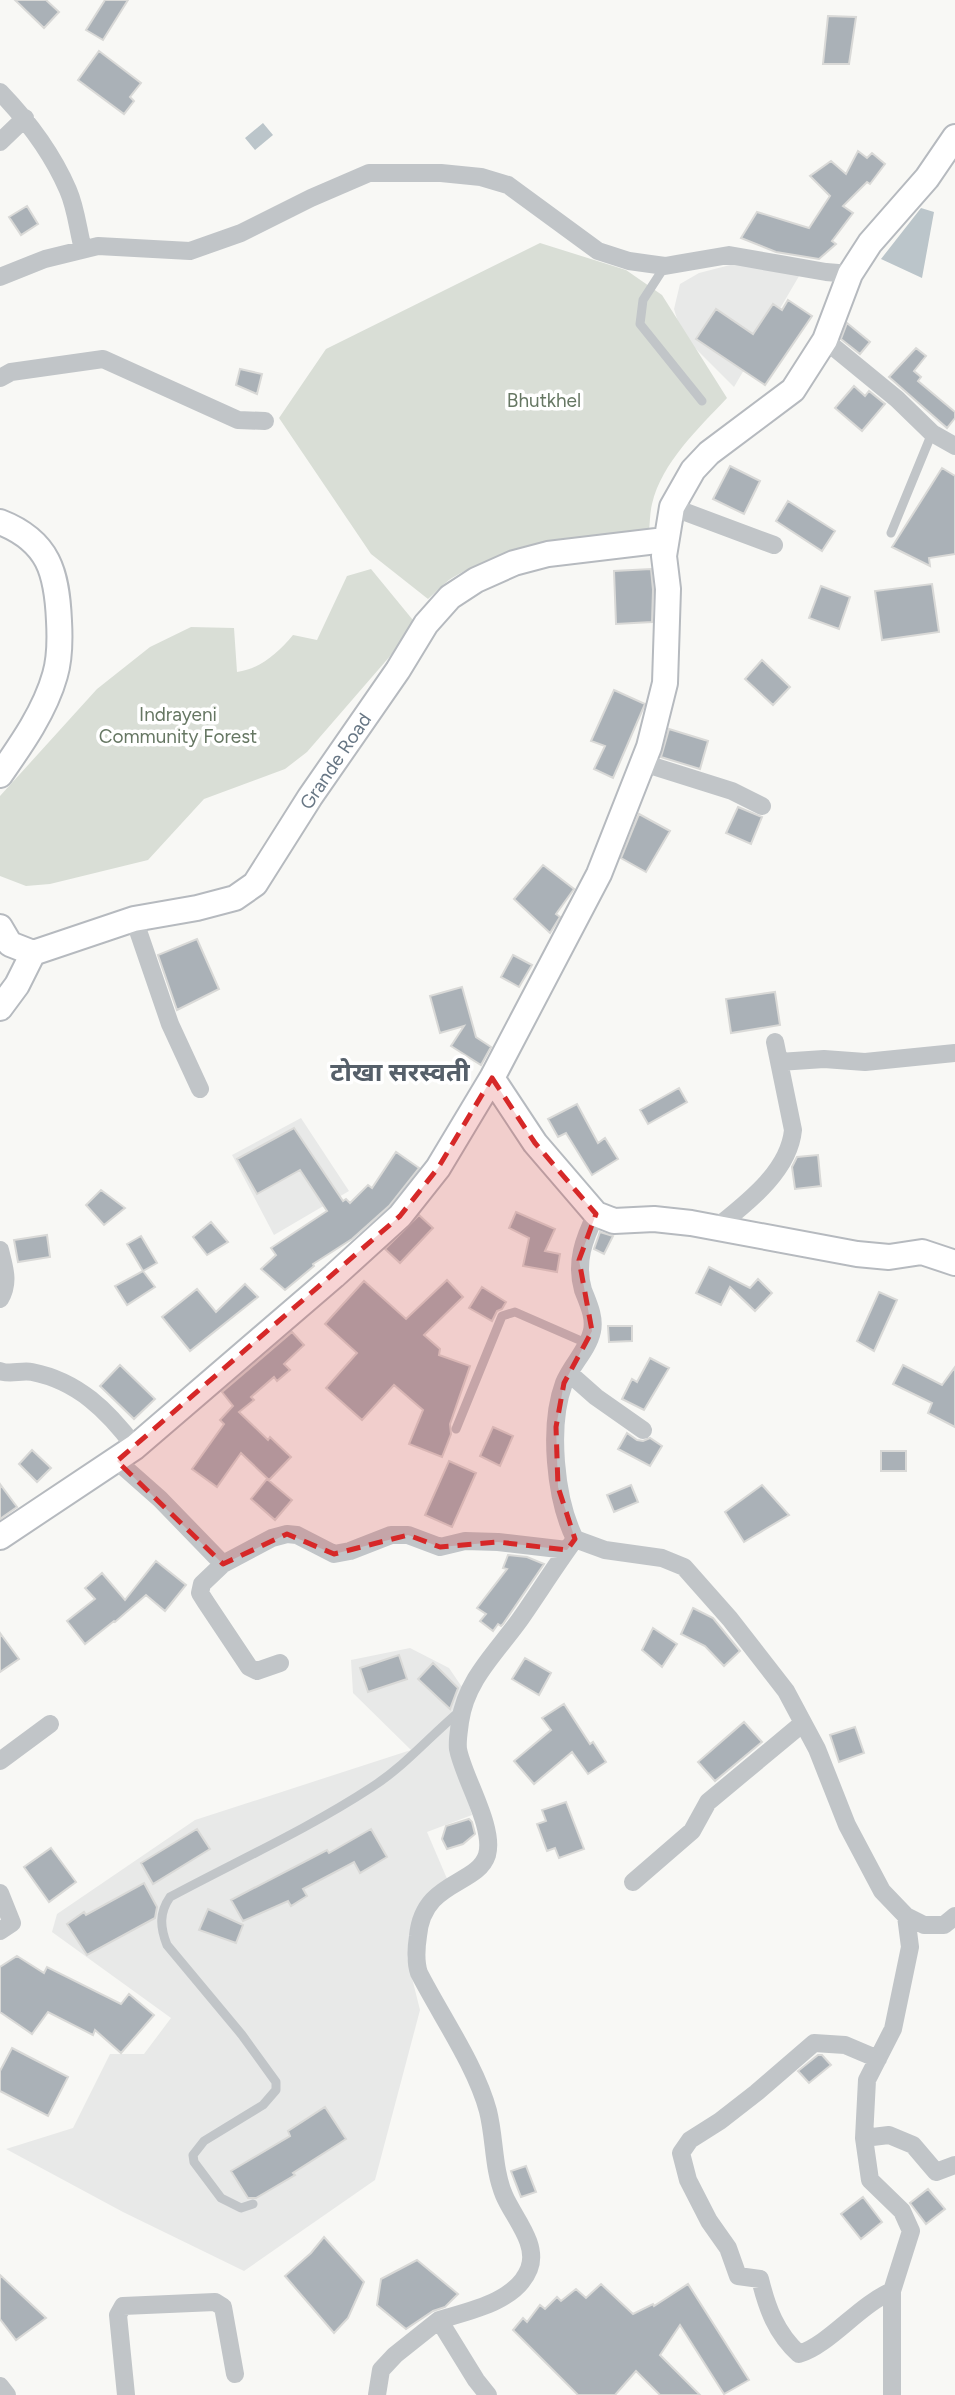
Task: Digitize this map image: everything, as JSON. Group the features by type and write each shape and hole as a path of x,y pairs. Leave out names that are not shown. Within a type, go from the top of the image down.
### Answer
{"main road":[{"path":"0,1537 126,1454 400,1216 439,1168 492,1078 599,874 649,747 665,683 668,636 665,540 672,507 701,461 718,445 793,390 825,340 850,274 870,243 927,178 955,137"},
{"path":"0,522 25,536 40,549 53,570 58,594 60,638 55,676 37,716 0,775"},
{"name":"Grande Road","path":"33,953 134,919 235,898 255,884 426,624 450,597 476,580 514,564 548,554 665,540"},
{"path":"0,1009 18,985 33,953 3,941"},
{"path":"492,1078 535,1143 596,1214 614,1221 654,1219 718,1227 857,1254 889,1257 922,1252 955,1263"}],"street":[{"path":"0,92 25,118 43,144 69,192 83,248"},
{"path":"0,142 25,118"},
{"path":"0,277 44,259 83,248 98,246 190,251 241,233 369,173 441,173 481,177 508,185 598,251 629,261 665,266 729,256 850,274"},
{"path":"825,340 897,399 932,433 955,446"},
{"path":"0,378 11,372 103,359 238,420 265,421"},
{"path":"672,507 774,545"},
{"path":"643,763 732,792 762,806"},
{"path":"134,919 170,1024 200,1089"},
{"path":"718,1227 762,1188 789,1151 793,1130 775,1042"},
{"path":"779,1062 824,1059 865,1062 955,1053"},
{"path":"377,2395 381,2370 394,2355 439,2320 506,2295 528,2272 531,2260 523,2231 504,2196 498,2178 488,2112 481,2090 416,1964 418,1928 423,1913 435,1896 481,1867 488,1850 485,1828 458,1746 462,1710 473,1682 571,1545 558,1487 556,1427 564,1383 592,1331 591,1310 582,1287 579,1260 583,1240 596,1214"},
{"path":"0,1250 7,1276 0,1299"},
{"path":"0,1371 29,1372 61,1379 86,1395 113,1418 126,1454 160,1499 223,1564"},
{"path":"570,1374 643,1430"},
{"path":"280,1663 257,1671 249,1667 200,1593 202,1584 223,1564 272,1538 287,1534 297,1535 334,1553 349,1551 391,1535 408,1535 440,1547 465,1542 571,1545 662,1558 684,1567 730,1619 786,1691 817,1749 847,1825 882,1891 906,1916 924,1925 944,1925 955,1916"},
{"path":"633,1882 692,1831 708,1802 803,1723"},
{"path":"0,1761 50,1724"},
{"path":"0,1893 12,1923 0,1931"},
{"path":"892,2395 892,2291 911,2231 902,2211 870,2180 864,2138 867,2081 893,2029 910,1947 906,1916"},
{"path":"877,2059 845,2045 814,2042 756,2093 690,2140 681,2153 688,2180 709,2221 728,2248 738,2276 760,2279 767,2309 786,2342 799,2354 876,2298 892,2291"},
{"path":"864,2138 889,2135 913,2145 936,2172 955,2165"},
{"path":"126,2395 118,2315 123,2306 215,2302 220,2304 223,2307 235,2374"},
{"path":"439,2320 476,2381 488,2395"},
{"path":"0,2386 7,2395"}],"lane":[{"path":"665,266 643,300 640,324 702,401"},
{"path":"891,533 932,433"},
{"path":"456,1429 502,1316 514,1311 586,1343"},
{"path":"253,2204 241,2208 221,2199 194,2162 193,2155 204,2141 263,2105 276,2090 276,2082 242,2035 167,1945 162,1932 162,1908 170,1897 373,1787 406,1762 434,1733 462,1710"}],"highlighted area":[{"path":"492,1078 535,1143 596,1214 579,1260 592,1331 564,1383 556,1427 558,1487 575,1539 567,1550 498,1542 440,1547 408,1535 334,1554 287,1534 223,1564 117,1461 400,1216 438,1168"}],"shaded area":[{"path":"263,123 273,135 255,150 245,138"},
{"path":"921,208 934,212 922,278 881,259"},
{"path":"738,263 802,271 734,387 682,335 674,309 680,284 699,273"},
{"path":"301,1118 349,1191 274,1235 232,1155"},
{"path":"410,1648 449,1668 464,1690 452,1747 472,1815 427,1832 448,1881 414,1923 407,1958 420,2010 375,2180 244,2271 123,2212 6,2149 73,2128 110,2054 144,2054 171,2018 52,1932 57,1914 195,1820 411,1750 353,1693 351,1660"}],"green space":[{"name":"Bhutkhel","path":"540,243 626,270 662,295 727,398 683,447 664,474 652,504 649,531 548,543 498,556 452,578 428,599 371,554 279,418 326,349"},
{"name":"Indrayeni Community Forest","path":"371,569 417,625 307,752 285,769 204,799 148,860 50,884 26,886 0,876 0,796 97,689 150,647 191,627 234,628 237,672 268,659 293,635 317,640 347,576"}],"building":[{"path":"15,0 46,0 59,12 44,28"},
{"path":"105,0 128,0 103,40 86,30"},
{"path":"828,16 856,17 849,64 823,64"},
{"path":"99,51 141,83 130,97 134,101 124,114 78,80"},
{"path":"858,151 867,158 872,153 885,164 870,184 867,182 843,206 853,213 832,241 836,244 819,259 776,252 741,238 757,212 809,228 830,196 810,176 831,161 846,174"},
{"path":"27,206 38,224 21,235 9,217"},
{"path":"788,300 812,316 765,385 696,339 716,309 753,334 773,304 782,310"},
{"path":"847,323 870,342 860,354 841,339"},
{"path":"916,348 926,356 914,371 921,377 918,381 955,412 955,418 947,428 889,377"},
{"path":"240,369 262,374 257,394 236,385"},
{"path":"854,386 865,396 869,391 885,404 862,431 835,408"},
{"path":"730,466 760,481 744,514 713,499"},
{"path":"942,468 955,476 955,554 929,558 930,566 892,547"},
{"path":"788,501 835,531 822,551 776,521"},
{"path":"651,569 652,622 616,624 614,571"},
{"path":"932,584 939,632 882,640 875,591"},
{"path":"821,586 850,597 839,629 809,618"},
{"path":"762,660 790,687 773,705 745,679"},
{"path":"614,690 645,704 613,778 594,769 605,746 591,741"},
{"path":"669,729 708,741 700,769 661,757"},
{"path":"738,807 762,817 751,844 726,833"},
{"path":"639,814 670,831 646,872 621,858"},
{"path":"543,865 574,889 556,914 560,917 550,933 514,899"},
{"path":"197,939 219,989 177,1010 158,955"},
{"path":"513,955 532,965 519,987 501,977"},
{"path":"462,987 476,1037 491,1047 481,1065 451,1046 464,1026 440,1033 430,996"},
{"path":"775,992 780,1025 731,1033 726,999"},
{"path":"679,1088 687,1102 648,1124 640,1110"},
{"path":"577,1104 598,1143 605,1138 618,1159 592,1175 566,1133 558,1137 548,1119"},
{"path":"294,1128 343,1201 346,1199 350,1203 368,1185 372,1188 396,1152 419,1168 389,1206 352,1239 313,1264 314,1266 285,1290 261,1269 276,1255 271,1248 327,1211 300,1170 257,1194 237,1159"},
{"path":"818,1155 821,1186 795,1189 792,1167 797,1157"},
{"path":"101,1190 125,1208 104,1225 86,1205"},
{"path":"516,1212 555,1229 545,1251 560,1254 557,1272 523,1266 529,1238 509,1228"},
{"path":"419,1215 433,1228 400,1263 385,1249"},
{"path":"211,1222 228,1242 207,1255 193,1237"},
{"path":"600,1232 613,1236 604,1254 594,1249"},
{"path":"47,1235 50,1257 18,1262 14,1240"},
{"path":"141,1236 157,1263 143,1271 127,1244"},
{"path":"709,1267 750,1288 758,1279 772,1293 755,1311 730,1287 721,1305 696,1293"},
{"path":"143,1271 155,1287 127,1305 115,1286"},
{"path":"447,1280 463,1297 424,1335 440,1349 439,1355 470,1366 442,1457 409,1444 423,1410 394,1385 362,1420 326,1388 357,1353 325,1324 364,1281 406,1319"},
{"path":"245,1284 258,1297 190,1351 162,1317 197,1289 216,1312"},
{"path":"482,1287 506,1302 492,1321 469,1308"},
{"path":"879,1292 897,1300 874,1351 857,1341"},
{"path":"608,1326 632,1326 632,1341 609,1342"},
{"path":"292,1332 304,1345 284,1364 290,1370 277,1381 274,1377 251,1397 254,1400 239,1412 268,1440 270,1437 291,1457 269,1480 241,1453 217,1487 192,1469 224,1424 220,1420 233,1406 222,1392"},
{"path":"650,1358 669,1368 644,1410 622,1399 632,1379 637,1382"},
{"path":"120,1365 155,1399 134,1419 100,1386"},
{"path":"903,1365 942,1385 955,1367 955,1427 928,1413 932,1403 893,1384"},
{"path":"493,1427 513,1436 500,1466 480,1456"},
{"path":"627,1433 637,1440 650,1438 662,1446 650,1466 618,1449"},
{"path":"32,1450 51,1468 37,1482 19,1464"},
{"path":"881,1451 906,1451 906,1471 881,1471"},
{"path":"449,1461 476,1473 452,1527 425,1515"},
{"path":"267,1479 292,1500 275,1520 251,1499"},
{"path":"0,1484 17,1507 0,1519"},
{"path":"631,1485 638,1502 614,1512 607,1495"},
{"path":"762,1485 789,1515 744,1542 725,1512"},
{"path":"508,1555 527,1557 544,1564 503,1624 498,1624 493,1631 480,1621 486,1614 477,1608 507,1569 503,1568"},
{"path":"156,1561 186,1585 165,1611 146,1595 85,1644 67,1621 95,1599 85,1588 102,1573 125,1600"},
{"path":"693,1608 713,1618 740,1651 724,1666 705,1646 681,1634"},
{"path":"653,1628 677,1644 662,1667 642,1650"},
{"path":"0,1633 19,1659 0,1672"},
{"path":"399,1655 407,1679 368,1692 360,1668"},
{"path":"525,1658 551,1673 539,1695 512,1679"},
{"path":"433,1663 458,1688 450,1709 418,1679"},
{"path":"564,1704 590,1744 593,1742 606,1762 588,1774 572,1752 534,1784 514,1761 551,1730 542,1718"},
{"path":"744,1722 762,1742 715,1781 698,1762"},
{"path":"855,1727 864,1753 839,1762 830,1735"},
{"path":"566,1802 584,1849 559,1858 555,1848 547,1851 537,1824 546,1821 542,1810"},
{"path":"469,1819 475,1834 463,1844 447,1849 442,1839 446,1826"},
{"path":"197,1829 210,1849 153,1884 141,1863"},
{"path":"371,1829 387,1857 360,1873 354,1862 303,1889 307,1896 291,1906 288,1901 243,1921 231,1900 327,1850 329,1853"},
{"path":"51,1848 76,1882 49,1902 24,1867"},
{"path":"144,1883 157,1907 155,1918 87,1955 67,1924 84,1912 86,1915"},
{"path":"208,1909 243,1925 236,1943 199,1930"},
{"path":"17,1956 44,1973 47,1967 121,2004 129,1994 154,2015 121,2053 95,2030 93,2035 48,2012 32,2034 0,2012 0,1967"},
{"path":"12,2048 68,2077 48,2116 0,2091 0,2071"},
{"path":"818,2055 822,2055 831,2065 809,2083 798,2071"},
{"path":"325,2107 346,2139 293,2173 295,2175 256,2198 248,2198 231,2171 290,2136 288,2131"},
{"path":"526,2166 536,2192 521,2197 511,2171"},
{"path":"928,2189 945,2209 926,2224 910,2203"},
{"path":"863,2197 882,2222 861,2239 841,2214"},
{"path":"324,2237 364,2282 348,2318 334,2333 285,2276 311,2253"},
{"path":"417,2260 458,2294 445,2307 433,2311 406,2329 377,2305 381,2279"},
{"path":"0,2275 46,2318 16,2340 0,2319"},
{"path":"601,2284 633,2314 653,2304 654,2306 688,2284 749,2380 724,2394 680,2325 660,2355 700,2395 660,2395 636,2371 615,2395 578,2395 513,2330 523,2318 527,2322 540,2305 545,2309 557,2297 561,2301 576,2289 586,2298"}],"district":[{"name":"टोखा सरस्वती","path":"400,1072"}]}
